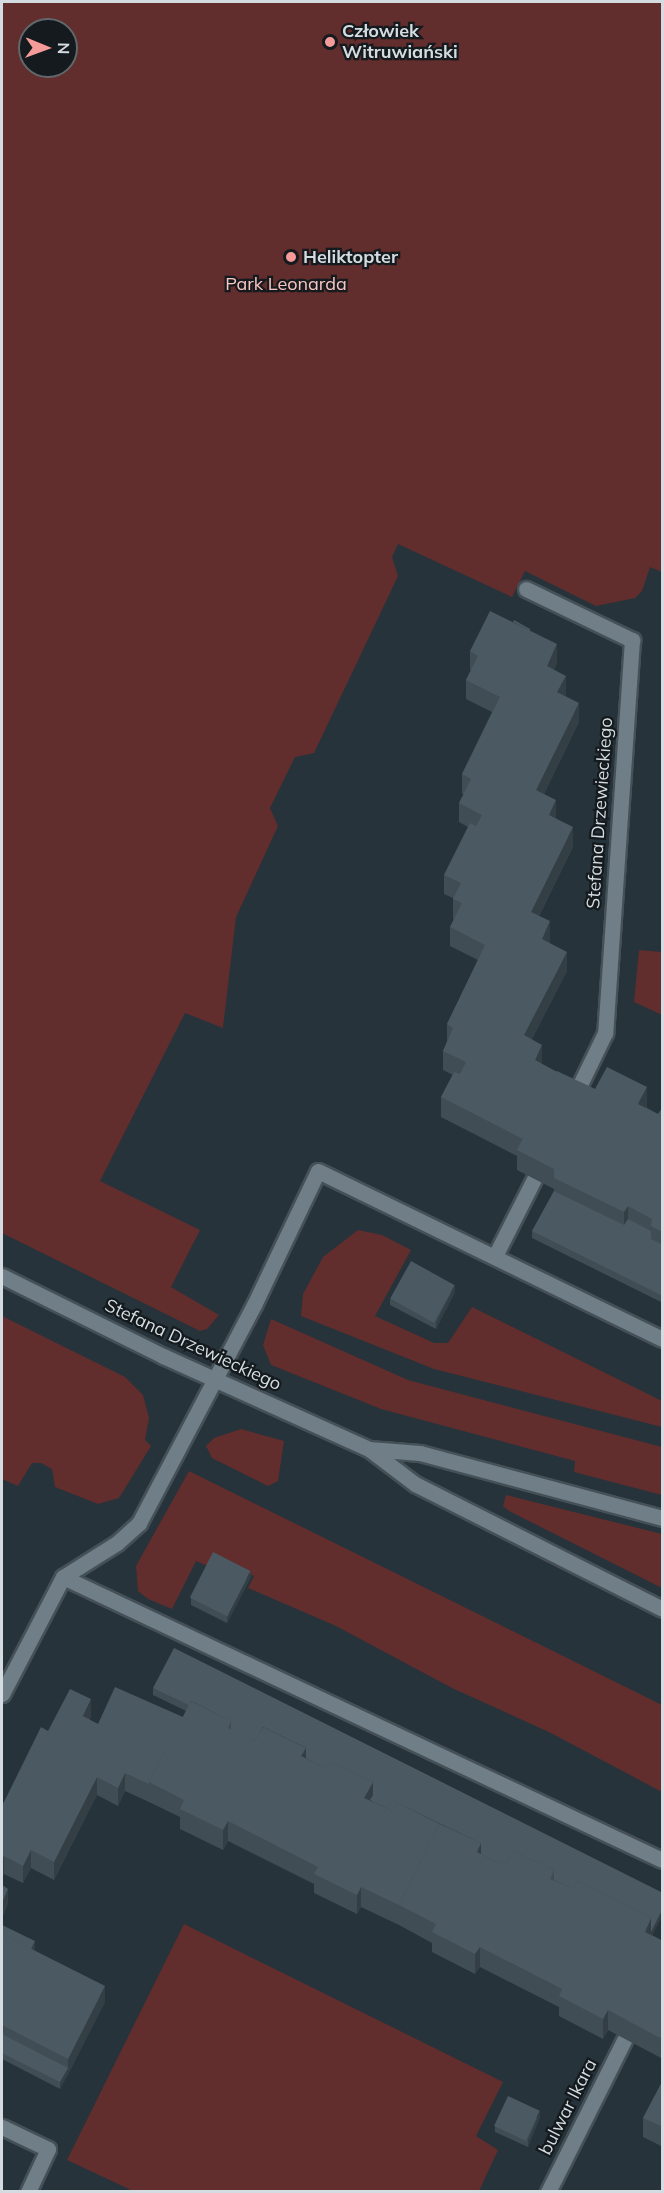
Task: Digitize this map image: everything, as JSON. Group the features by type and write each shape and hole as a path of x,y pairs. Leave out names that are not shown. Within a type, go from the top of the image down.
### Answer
{"street":[{"name":"Stefana Drzewieckiego","path":"526,589 632,640 605,1033 573,1099"},
{"path":"2,1694 63,1577 117,1543 139,1523 216,1379 318,1171 663,1339"},
{"path":"495,1256 534,1179"},
{"name":"Stefana Drzewieckiego","path":"2,1276 216,1379 369,1449 415,1484 663,1609"},
{"name":"Stefana Drzewieckiego","path":"369,1449 420,1453 663,1518"},
{"path":"63,1577 663,1860"},
{"name":"bulwar Ikara","path":"548,2192 624,2040"},
{"path":"2,2127 48,2149 28,2192"}],"green space":[{"name":"Park Leonarda","path":"2,2 662,2 662,572 650,567 642,591 635,598 596,606 525,571 512,597 398,544 392,557 398,576 314,753 295,757 270,808 278,826 236,917 223,1028 185,1013 100,1181 200,1230 171,1287 219,1315 207,1329 200,1331 2,1233"},
{"path":"639,950 662,952 662,1015 634,1002"},
{"path":"358,1230 382,1235 411,1250 375,1316 434,1343 448,1343 472,1307 662,1401 662,1427 434,1369 301,1316 303,1294 323,1257"},
{"path":"2,1316 125,1377 143,1395 149,1418 145,1440 151,1446 119,1498 98,1504 55,1487 52,1469 41,1463 32,1463 18,1486 2,1479"},
{"path":"271,1319 408,1380 662,1447 662,1495 574,1472 575,1461 381,1409 271,1365 263,1345"},
{"path":"241,1429 284,1441 278,1481 268,1486 212,1458 206,1446 214,1438"},
{"path":"189,1471 662,1705 662,1792 551,1733 452,1688 336,1626 248,1588 254,1576 214,1556 208,1566 196,1561 172,1609 148,1599 138,1591 136,1566"},
{"path":"506,1495 662,1534 662,1588 509,1511 503,1506"},
{"path":"184,1924 503,2082 476,2136 498,2150 479,2191 133,2191 67,2160"}],"building":[{"path":"490,611 557,644 547,666 566,676 557,692 579,703 536,790 556,800 549,815 573,827 531,912 550,921 542,939 567,952 524,1035 542,1045 535,1060 557,1072 523,1139 441,1097 454,1072 460,1074 466,1062 443,1051 453,1028 447,1024 485,945 450,927 462,903 453,899 461,883 444,875 470,823 476,826 482,815 459,803 471,779 462,774 500,697 466,680 478,656 470,651"},
{"path":"514,620 530,629 530,631 513,622"},
{"path":"607,1067 647,1087 638,1104 658,1114 663,1107 663,1232 651,1226 652,1219 628,1206 624,1212 554,1178 554,1169 517,1150 557,1071 595,1089"},
{"path":"554,1191 624,1225 628,1219 651,1231 651,1239 663,1245 663,1296 532,1231"},
{"path":"411,1261 455,1285 434,1323 390,1299"},
{"path":"213,1552 250,1571 227,1617 190,1597"},
{"path":"174,1648 663,1893 663,1908 651,1932 651,1918 577,1881 574,1889 554,1880 554,1870 513,1851 504,1866 481,1854 481,1843 398,1803 393,1811 370,1800 373,1795 373,1782 331,1762 327,1769 306,1758 306,1748 263,1727 255,1741 231,1730 231,1721 191,1701 189,1705 153,1688"},
{"path":"115,1687 183,1717 149,1784 125,1773 118,1788 97,1777 54,1862 31,1850 23,1866 4,1856 2,1861 2,1803 41,1727 48,1731 70,1689 91,1699 83,1716 98,1724"},
{"path":"191,1701 231,1721 228,1728 255,1741 263,1727 306,1748 301,1756 327,1769 331,1762 373,1782 364,1798 393,1811 398,1803 439,1824 399,1905 361,1887 357,1895 314,1874 318,1867 228,1821 223,1830 180,1809 184,1800 149,1782"},
{"path":"439,1824 481,1843 477,1852 504,1866 513,1851 554,1870 550,1879 574,1889 577,1881 651,1918 645,1932 663,1941 663,2032 660,2038 608,2010 603,2019 559,1996 562,1989 480,1947 475,1954 432,1932 436,1924 399,1905"},
{"path":"2,1885 8,1889 2,1903"},
{"path":"2,1925 35,1941 31,1949 2,1934"},
{"path":"2,1934 105,1986 68,2059 2,2025"},
{"path":"2,2034 68,2068 60,2082 2,2053"},
{"path":"663,2080 663,2127 643,2118"},
{"path":"508,2096 540,2111 526,2141 494,2126"}],"place":[{"name":"Człowiek Witruwiański","path":"330,42"},
{"name":"Heliktopter","path":"291,257"}]}
